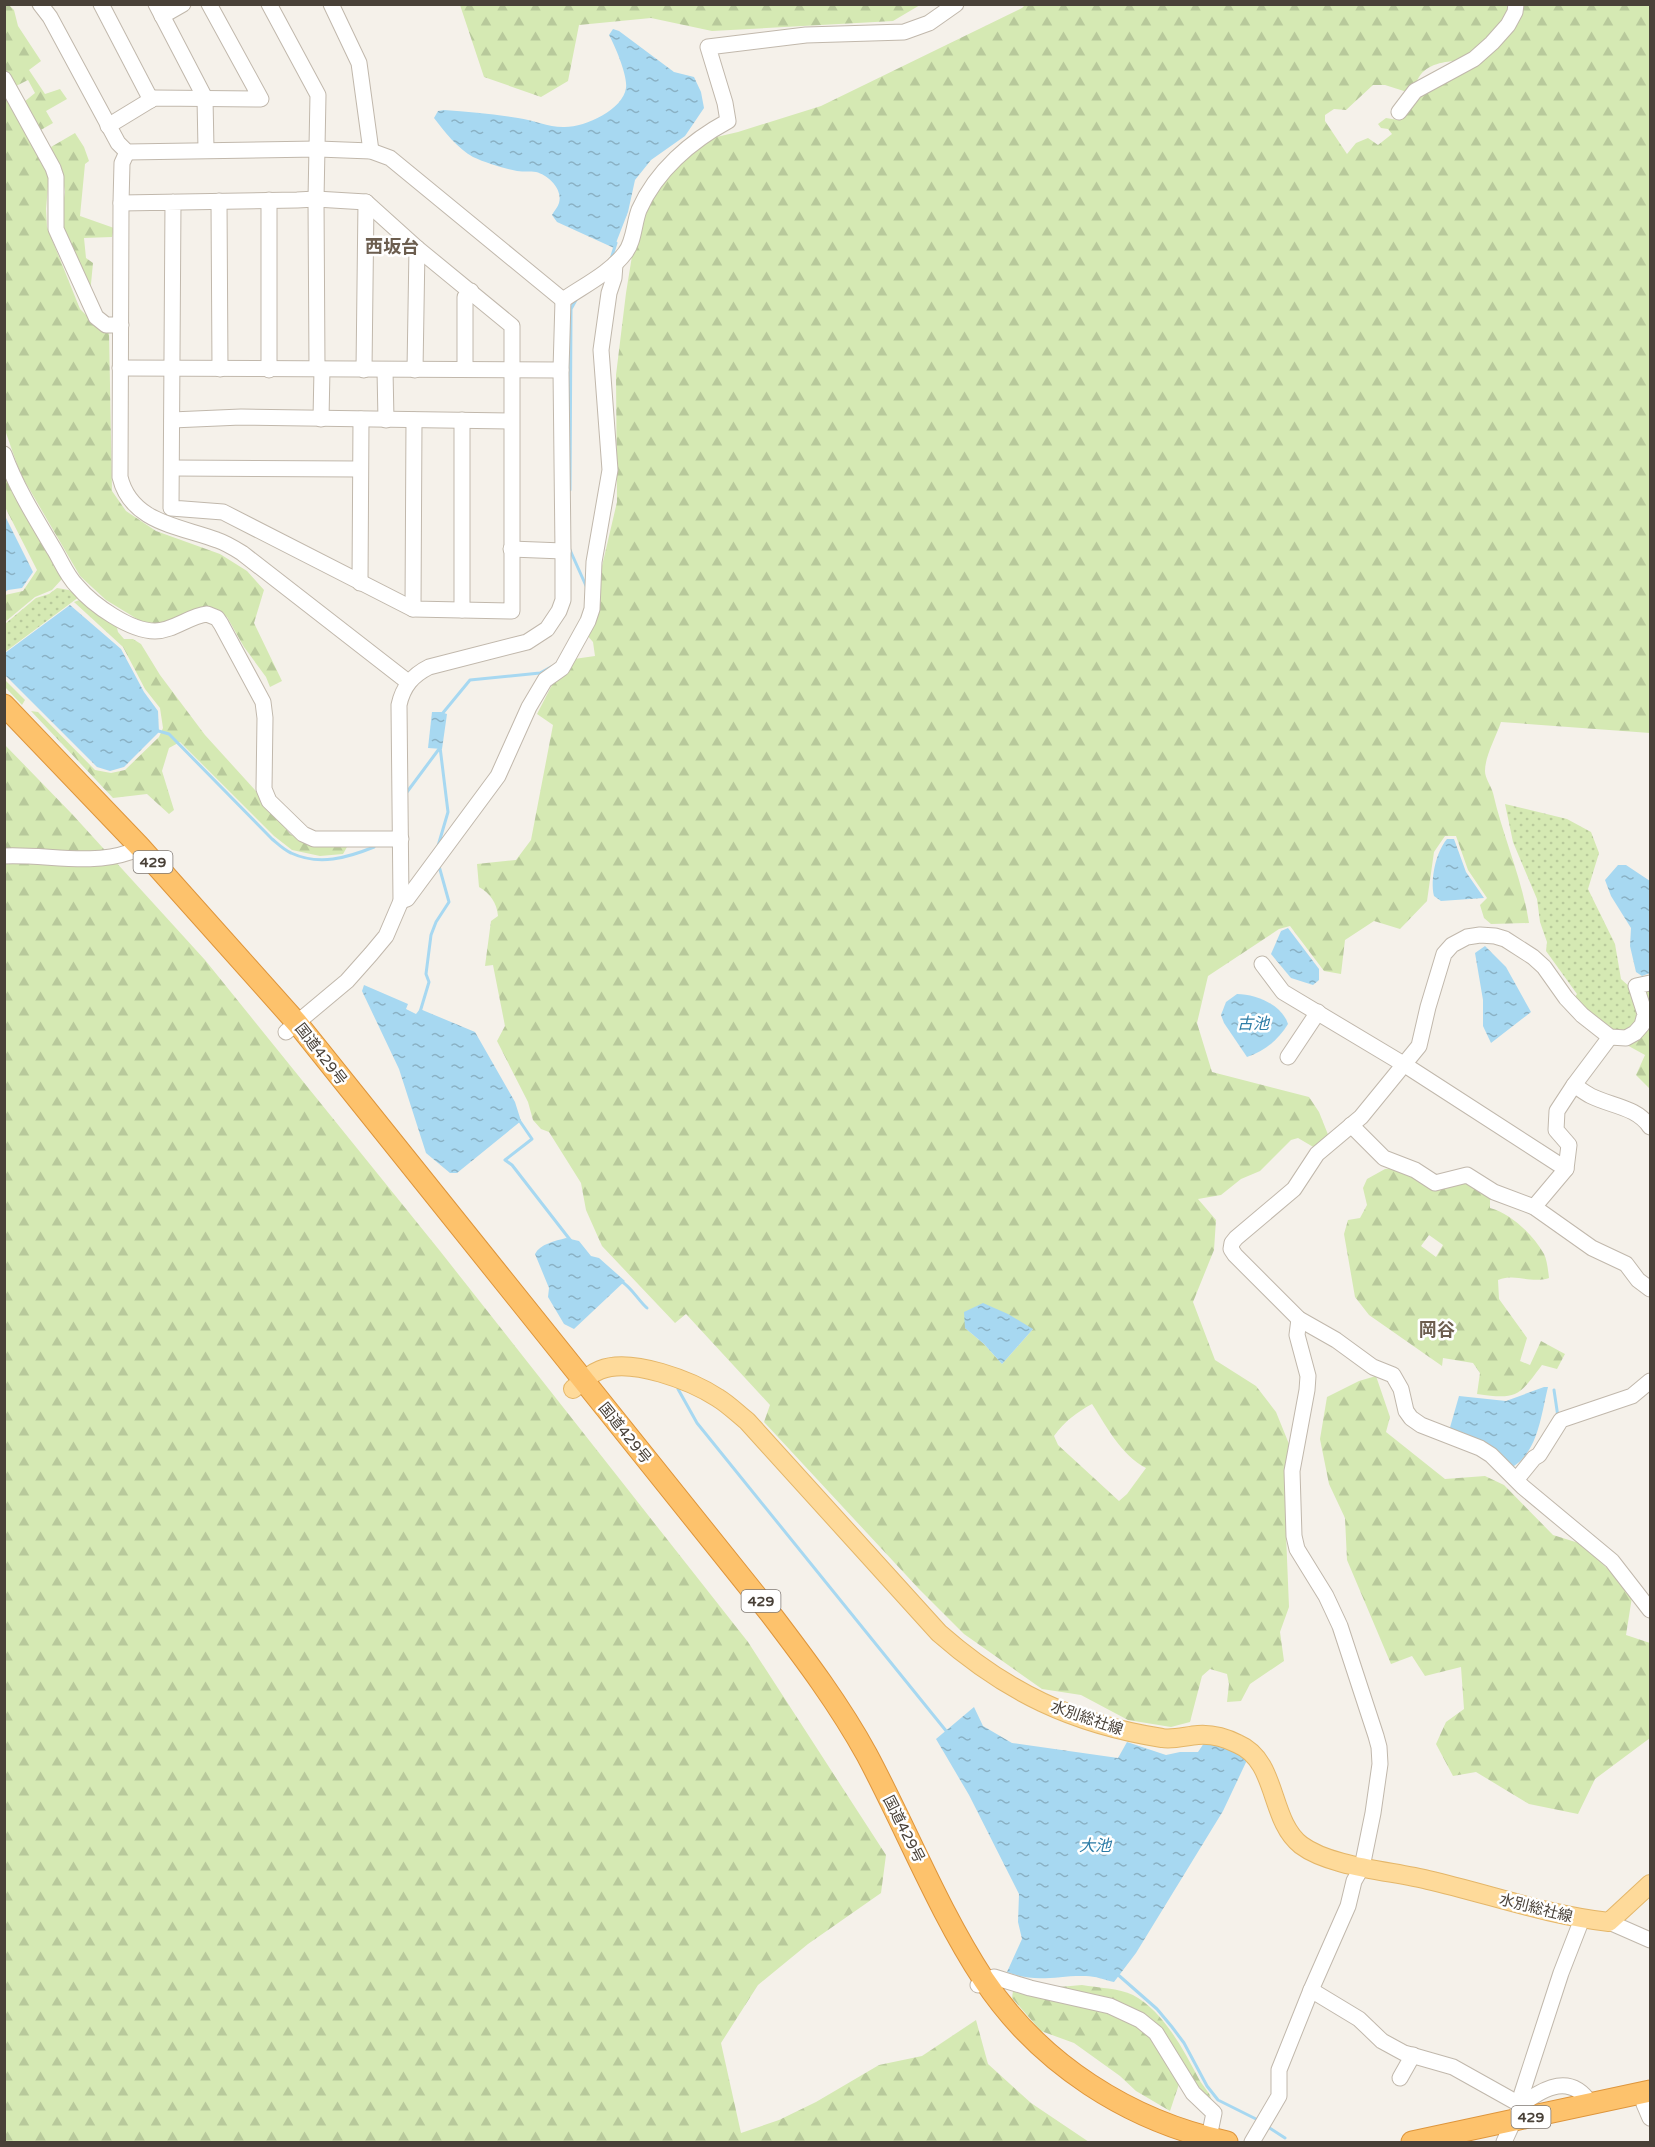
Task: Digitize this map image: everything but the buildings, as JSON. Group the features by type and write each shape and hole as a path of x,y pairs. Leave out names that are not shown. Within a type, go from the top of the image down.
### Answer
{"highway":[{"name":"国道429号","path":"4,705 170,880 292,1027 762,1620 809,1683 861,1764 939,1924 1020,2042 1069,2083 1115,2113 1149,2131 1178,2142"},
{"name":"国道429号","path":"4,721 130,852 292,1027"},
{"name":"国道429号","path":"980,1984 1060,2063 1092,2087 1154,2120 1215,2141"},
{"name":"429","path":"1464,2142 1511,2125 1591,2104 1649,2104"},
{"name":"429","path":"1412,2142 1649,2104"}],"main road":[{"name":"水別総社線","path":"578,1385 600,1370 620,1366 660,1372 719,1398 747,1421 939,1633 980,1666 1035,1700 1102,1725 1127,1732 1166,1738 1202,1735 1227,1739 1240,1744 1251,1753 1264,1770 1285,1825 1293,1838 1314,1853 1362,1867 1428,1880 1527,1907 1609,1923"},
{"path":"1609,1923 1650,1884"}],"street":[{"path":"40,4 50,17 108,126 118,143 127,152 206,149 371,151 390,158 563,300"},
{"path":"101,4 151,100"},
{"path":"183,4 159,10 205,98 206,149"},
{"path":"108,126 154,98 261,99 209,4"},
{"path":"269,4 318,95 316,199 321,419"},
{"path":"563,300 615,264 627,251 638,212 649,188 664,170 711,130 728,121 725,103 708,47 806,35 904,32 929,23 956,4"},
{"path":"1399,112 1415,91 1474,59 1492,43 1508,25 1515,12 1516,4"},
{"path":"337,7 359,63 371,151"},
{"path":"4,79 53,168 56,177 56,229 96,318 106,325 121,325"},
{"path":"127,152 122,163 120,368 120,477 125,492 137,507 157,521 216,540 242,553 408,682"},
{"path":"121,203 316,199 366,202 417,248 512,326 512,610 412,609 223,512 171,508 173,202"},
{"path":"269,200 269,370"},
{"path":"219,201 220,369"},
{"path":"364,370 366,202"},
{"path":"415,370 417,248"},
{"path":"400,901 406,899 414,890 498,776 529,707 545,680 562,668 590,615 594,562 610,470 601,350 615,264"},
{"path":"465,369 465,297 471,291"},
{"path":"292,1027 347,981 371,954 386,936 400,901 399,705 408,682 429,667 527,642 538,636 553,622 563,600 561,370 563,300"},
{"path":"120,368 561,370"},
{"path":"385,370 386,420"},
{"path":"172,420 241,417 511,421"},
{"path":"360,583 361,419"},
{"path":"412,609 414,420"},
{"path":"462,420 462,610"},
{"path":"4,454 23,498 69,577 85,595 119,619 139,628 157,631 207,614 217,618 263,702 265,718 264,789 266,795 269,801 303,834 314,839 401,839"},
{"path":"172,468 360,469"},
{"path":"511,549 563,551"},
{"path":"4,856 87,859 111,858 130,852"},
{"path":"1650,983 1636,986 1645,1014 1642,1025 1626,1038 1610,1037 1582,1015 1566,998 1544,967 1505,939 1480,935 1467,937 1447,949 1428,1007 1419,1046 1361,1117 1317,1154 1294,1189 1232,1243 1231,1249 1299,1319 1336,1340 1373,1367 1393,1375 1401,1389 1406,1411 1411,1418 1421,1425 1480,1448 1517,1479 1531,1494 1612,1561 1650,1610"},
{"path":"1262,964 1283,992 1405,1065 1566,1169"},
{"path":"1288,1057 1318,1012"},
{"path":"1534,1207 1566,1169 1569,1145 1556,1130 1557,1111 1610,1037"},
{"path":"1575,1085 1590,1096 1626,1108 1646,1121 1650,1127"},
{"path":"1351,1125 1384,1158 1415,1170 1435,1183 1467,1176 1494,1192 1534,1207 1592,1248 1626,1264 1638,1280 1650,1289"},
{"path":"1252,2142 1279,2096 1279,2070 1348,1906 1354,1881 1362,1867 1380,1764 1379,1747 1340,1626 1326,1596 1297,1548 1294,1536 1292,1471 1308,1376 1297,1335 1299,1319"},
{"path":"1517,1479 1539,1455 1561,1420 1632,1396 1650,1382"},
{"path":"1311,1990 1359,2019 1382,2041 1404,2053 1453,2067 1511,2125 1561,1973 1582,1919"},
{"path":"1609,1923 1650,1940"},
{"path":"980,1984 994,1977 1030,1988 1110,2006 1140,2020 1156,2033 1192,2092 1214,2113 1215,2141"},
{"path":"1400,2078 1413,2055"}],"green space":[{"path":"460,4 920,5 893,21 712,31 651,18 579,25 568,81 541,97 484,77"},
{"path":"4,5 9,5 14,10 18,26 41,61 29,70 45,94 60,89 67,99 46,111 53,123 39,131 24,102 35,93 28,80 14,87 5,70"},
{"path":"1025,5 1650,5 1650,733 1501,722 1485,765 1485,774 1493,793 1517,874 1529,923 1491,924 1484,918 1480,905 1487,898 1468,870 1456,836 1445,836 1434,852 1427,901 1400,929 1374,921 1345,940 1341,974 1324,971 1290,926 1279,929 1208,976 1197,1023 1212,1072 1309,1097 1319,1112 1329,1137 1315,1148 1298,1138 1291,1140 1260,1171 1241,1179 1221,1195 1198,1199 1216,1220 1214,1250 1193,1302 1215,1360 1256,1386 1276,1412 1289,1444 1286,1534 1289,1607 1280,1632 1284,1661 1250,1684 1241,1701 1227,1702 1229,1684 1227,1674 1210,1669 1202,1676 1190,1722 1171,1727 1128,1720 1081,1695 1042,1689 964,1634 919,1589 764,1422 770,1405 686,1314 675,1323 602,1246 586,1210 581,1183 549,1132 541,1129 533,1120 528,1102 497,1041 505,1026 493,965 485,966 491,921 498,916 492,899 479,887 477,864 516,860 531,840 553,725 537,714 554,681 574,659 595,656 593,642 586,634 617,502 616,375 626,293 632,256 652,196 666,176 712,138 821,106","holes":["1459,61 1416,93 1398,120 1386,118 1378,124 1392,134 1378,145 1368,138 1356,143 1347,154 1325,121 1325,115 1334,109 1346,110 1373,85 1385,85 1407,92 1422,73 1431,66","965,1328 1033,1329 1002,1364","1092,1404 1122,1448 1146,1468 1119,1501 1058,1445 1054,1436 1076,1414"]},
{"path":"5,91 49,175 47,227 80,309 96,325 109,331 112,491 126,511 156,531 220,554 247,571 264,590 254,623 282,681 270,687 266,677 244,647 227,617 209,608 166,624 142,622 106,600 80,576 20,473 5,430"},
{"path":"75,133 89,161 85,164 80,216 114,228 112,237 84,238 86,258 93,263 90,294 60,221 65,192 62,174 51,147"},
{"path":"4,475 62,579 52,590 35,597 5,622 5,595 23,591 37,570 5,507"},
{"path":"57,588 69,590 79,597 5,652 5,624 36,598 49,594"},
{"path":"82,599 116,624 118,632 124,639 133,639 141,644 160,675 205,735 255,790 290,834 306,843 346,844 347,847 343,854 320,856 292,850 274,836 180,742 169,748 162,771 174,810 169,814 147,794 113,798 31,711 38,712 95,770 111,773 125,770 159,737 163,728 160,708 145,689 123,647 74,602"},
{"path":"4,679 25,700 22,705 5,687"},
{"path":"4,744 72,814 205,960 440,1251 748,1642 886,1855 881,1893 808,1944 758,1985 721,2043 741,2133 779,2120 816,2102 879,2065 922,2056 976,2020 988,2064 1031,2103 1089,2142 5,2142"},
{"path":"1505,804 1567,819 1591,832 1599,853 1588,889 1615,944 1621,979 1632,989 1637,1011 1635,1024 1618,1030 1602,1024 1575,997 1577,994 1546,951 1547,942 1540,922 1537,899 1513,842"},
{"path":"1650,986 1650,1089 1636,1075 1645,1055 1625,1044 1634,1039 1642,989"},
{"path":"1396,1168 1412,1173 1465,1179 1490,1194 1490,1208 1514,1220 1534,1240 1545,1256 1549,1278 1498,1280 1499,1299 1527,1338 1520,1361 1530,1365 1541,1341 1565,1354 1557,1369 1542,1365 1522,1389 1509,1396 1477,1394 1480,1373 1473,1363 1443,1358 1442,1366 1369,1315 1355,1297 1344,1234 1348,1220 1360,1218 1367,1205 1363,1188 1367,1179 1385,1169","holes":["1429,1235 1443,1245 1436,1257 1421,1246"]},
{"path":"1376,1376 1390,1417 1386,1432 1445,1479 1485,1476 1504,1485 1553,1535 1582,1544 1619,1580 1632,1597 1626,1635 1650,1643 1650,1738 1595,1779 1578,1814 1529,1804 1476,1772 1453,1776 1436,1744 1446,1722 1464,1709 1461,1667 1425,1676 1412,1656 1391,1664 1347,1560 1345,1518 1329,1484 1320,1439 1327,1397 1359,1381"},
{"path":"1082,1985 1133,1995 1154,2011 1172,2032 1209,2094 1212,2103 1141,2015 1118,2002 1059,1987"},
{"path":"1013,1991 1116,2013 1152,2037 1180,2081 1170,2111 1136,2091 1120,2076 1074,2043 1041,2031 1012,1998"}],"water":[{"path":"613,29 619,31 674,72 694,77 701,92 704,108 685,136 651,160 635,180 628,212 614,248 557,222 552,215 559,203 559,193 554,183 545,176 536,172 506,168 467,154 434,118 438,111 444,110 524,119 563,127 572,127 591,121 618,104 626,88 618,53 609,35"},
{"path":"5,516 33,572 22,588 5,592"},
{"path":"70,605 121,649 144,692 158,711 159,732 124,767 110,771 97,767 5,675 5,653"},
{"path":"432,712 447,714 442,749 428,748"},
{"path":"1447,839 1454,839 1466,872 1484,898 1441,901 1434,896 1435,866"},
{"path":"1618,865 1626,865 1650,881 1650,973 1642,976 1636,972 1630,946 1631,928 1611,896 1605,880"},
{"path":"1288,928 1319,969 1319,980 1313,985 1291,978 1271,954 1281,931"},
{"path":"1485,946 1506,967 1531,1012 1491,1043 1483,1026 1483,1000 1475,953"},
{"path":"364,985 408,1004 406,1009 416,1014 420,1009 475,1032 515,1102 521,1121 457,1173 450,1173 426,1153 399,1069 362,991"},
{"name":"古池","path":"1237,994 1260,998 1274,1006 1285,1017 1288,1024 1270,1044 1260,1052 1247,1057 1221,1015 1226,1002"},
{"path":"566,1238 579,1241 591,1256 599,1258 625,1281 574,1329 564,1324 548,1297 549,1288 535,1254 544,1245"},
{"path":"983,1303 1033,1329 1002,1364 965,1328 964,1312"},
{"path":"1548,1387 1533,1443 1520,1461 1511,1468 1449,1431 1459,1396 1506,1401"},
{"name":"大池","path":"974,1707 983,1726 1012,1743 1118,1758 1127,1742 1166,1755 1198,1752 1204,1743 1216,1744 1248,1758 1223,1811 1136,1953 1114,1982 1089,1976 1028,1978 1007,1972 1022,1939 1018,1922 1019,1894 969,1795 936,1739"}],"waterway":[{"path":"611,259 616,243"},
{"path":"570,490 571,309 576,300"},
{"path":"570,550 587,588"},
{"path":"442,714 470,680 540,673 551,667"},
{"path":"155,730 169,734 272,839 288,852 301,857 322,860 343,857 374,847"},
{"path":"438,846 448,812 440,747"},
{"path":"407,792 439,749"},
{"path":"420,1012 429,982 426,974 431,935 436,922 449,902 439,866"},
{"path":"519,1120 532,1139 505,1160 512,1165 571,1241"},
{"path":"621,1281 647,1308"},
{"path":"678,1389 697,1423 947,1732"},
{"path":"1554,1390 1558,1417"},
{"path":"1116,1973 1157,2009 1172,2027 1184,2043 1207,2086 1218,2100 1260,2121"},
{"path":"1268,2127 1285,2138"}],"district":[{"name":"西坂台","path":"392,247"},
{"name":"岡谷","path":"1437,1330"}]}
